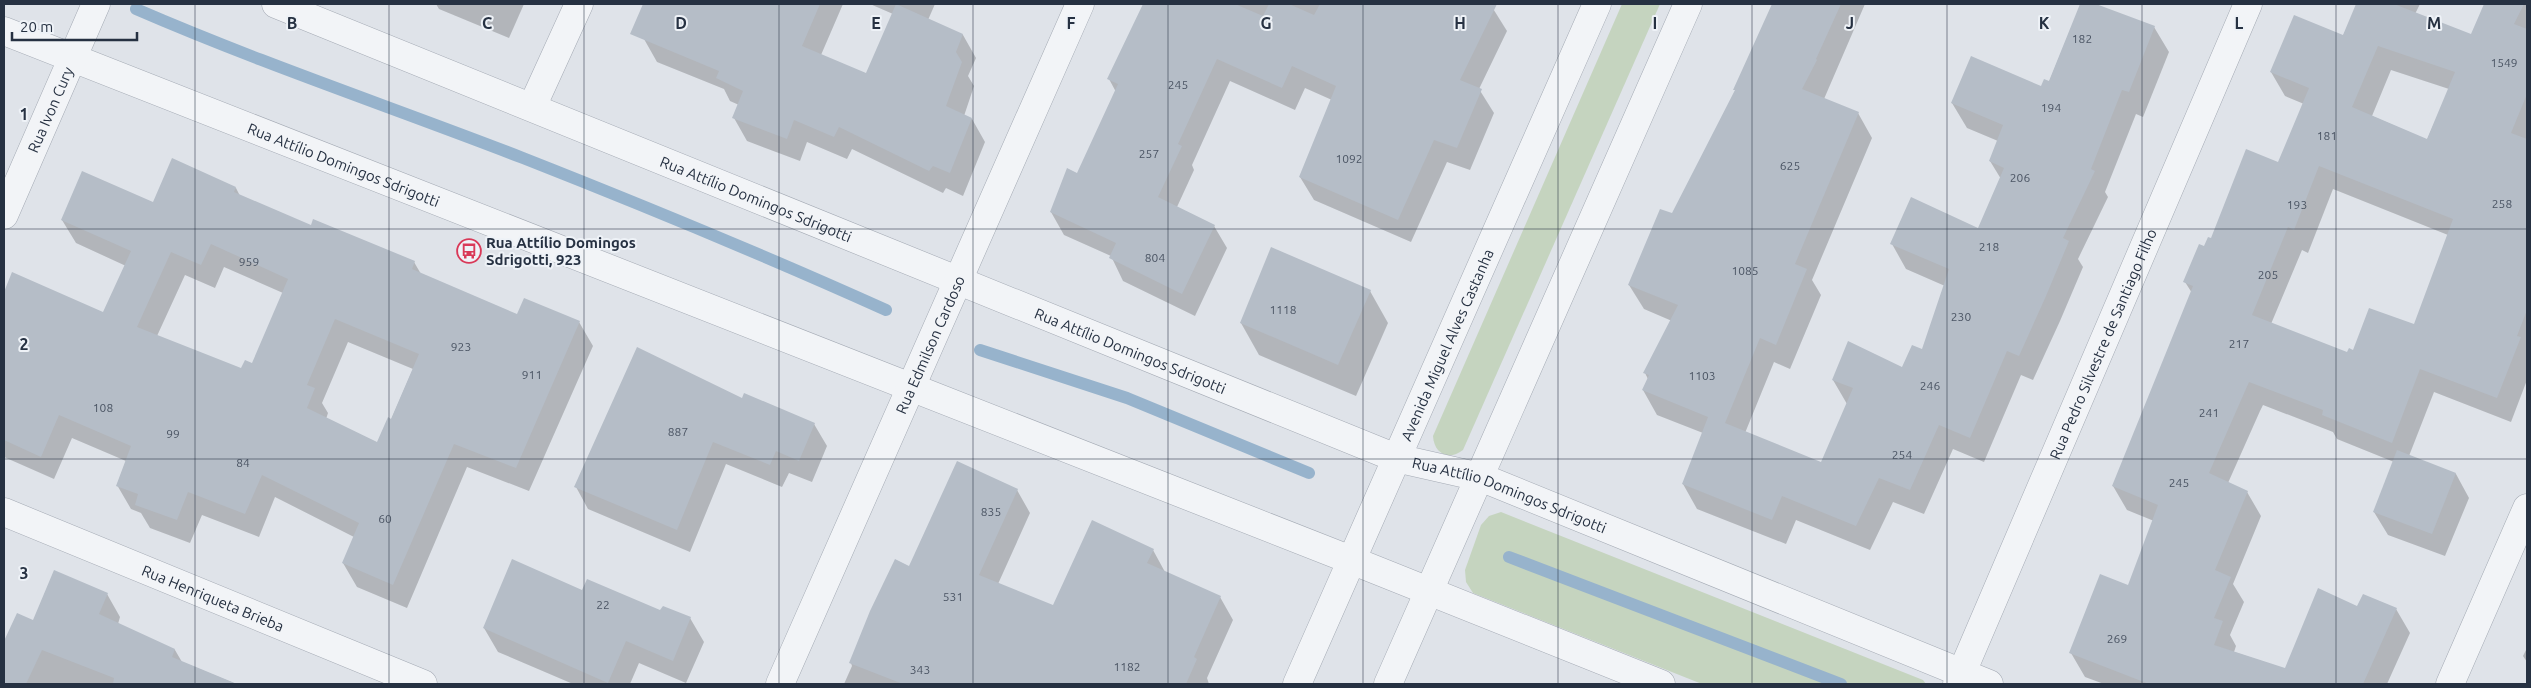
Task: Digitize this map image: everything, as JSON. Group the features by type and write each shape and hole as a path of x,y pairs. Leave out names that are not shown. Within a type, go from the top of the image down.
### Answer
{"street":[{"name":"Rua Ivon Cury","path":"4,215 96,4"},
{"name":"Rua Attílio Domingos Sdrigotti","path":"276,4 1396,458 1480,477 1959,679 1989,684"},
{"path":"532,107 579,4"},
{"name":"Rua Edmilson Cardoso","path":"780,684 1080,4"},
{"name":"Avenida Miguel Alves Castanha","path":"1297,684 1596,4"},
{"path":"1388,684 1688,4"},
{"name":"Rua Pedro Silvestre de Santiago Filho","path":"1959,679 2248,4"},
{"name":"Rua Attílio Domingos Sdrigotti","path":"4,31 1351,560 1661,684"},
{"path":"2450,684 2527,508"},
{"name":"Rua Henriqueta Brieba","path":"4,512 424,684"}],"green space":[{"path":"1622,4 1660,4 1463,450 1453,455 1443,454 1436,447 1433,436"},
{"path":"1501,512 1923,680 1926,684 1702,684 1473,593 1466,582 1465,570 1481,525 1489,516"}],"building":[{"path":"643,4 820,4 802,46 866,73 896,4 963,34 956,52 962,62 946,106 972,118 950,173 933,166 929,171 839,127 834,137 794,120 787,139 732,118 743,91 716,78 719,71 630,34"},
{"path":"1143,4 1235,4 1263,16 1269,4 1289,4 1314,15 1320,4 1497,4 1460,80 1482,89 1457,148 1434,140 1398,220 1299,177 1336,86 1292,66 1282,88 1217,59 1178,144 1182,146 1158,197 1215,225 1182,294 1109,258 1116,243 1050,212 1067,168 1077,173 1118,84 1107,79"},
{"path":"1772,4 1841,4 1817,60 1802,89 1859,112 1795,264 1807,269 1776,345 1760,338 1725,423 1821,462 1853,388 1832,380 1848,341 1902,367 1912,345 1922,349 1949,269 1890,244 1911,197 1978,228 2004,168 1989,161 2003,125 1951,103 1971,56 2041,86 2044,79 2049,81 2080,4 2096,4 2155,26 2129,92 2122,90 2091,169 2095,171 2063,238 2069,241 2046,296 2019,356 2007,351 1970,438 1939,425 1910,490 1879,478 1856,526 1782,496 1772,520 1682,484 1708,417 1642,390 1649,375 1643,373 1678,305 1628,285 1660,209 1672,213 1735,90 1733,90"},
{"path":"2356,4 2394,4 2471,34 2484,4 2524,4 2514,24 2527,29 2527,94 2511,133 2527,139 2527,310 2517,336 2521,337 2497,398 2420,369 2392,443 2322,415 2323,410 2249,382 2209,473 2248,491 2215,570 2231,577 2214,618 2223,621 2214,645 2285,668 2318,588 2357,606 2363,594 2397,608 2363,684 2149,684 2069,653 2100,574 2128,585 2158,505 2112,486 2193,286 2183,282 2199,244 2204,246 2208,237 2211,238 2246,149 2278,162 2309,88 2270,72 2294,15 2343,35","holes":["2378,46 2455,72 2427,139 2352,107","2319,166 2453,219 2414,324 2369,308 2353,350 2349,348 2347,352 2252,315 2288,227 2294,230"]},
{"path":"172,158 236,187 234,192 311,225 313,219 415,261 412,269 517,314 524,298 580,321 516,468 454,444 393,585 342,563 359,523 262,475 245,514 188,492 177,520 135,505 138,494 116,486 131,446 59,415 41,457 4,440 4,292 12,272 103,312 131,251 61,220 82,171 153,202","holes":["211,244 288,279 252,363 245,360 241,368 137,327 171,252 201,265","335,319 419,354 391,419 388,417 377,442 307,408 315,388 307,385"]},
{"path":"1271,247 1371,290 1338,365 1240,323"},
{"path":"637,347 742,398 744,393 815,423 799,461 776,451 770,465 713,442 677,530 574,487"},
{"path":"2397,450 2456,473 2432,534 2373,512"},
{"path":"957,461 1018,489 979,575 1053,605 1092,520 1154,549 1147,563 1221,596 1194,657 1197,659 1186,684 903,684 849,663 870,611 895,559 909,566"},
{"path":"512,559 582,590 587,579 660,610 663,606 691,617 673,661 626,641 608,683 483,628"},
{"path":"54,570 108,593 99,614 175,649 172,657 237,684 113,684 114,678 42,650 26,684 4,684 4,641 17,613 33,620"}],"waterway":[{"path":"136,9 280,67 569,176 751,251 886,310"},
{"path":"980,350 1127,398 1309,473"},
{"path":"1509,557 1841,684"}],"place":[{"name":"Rua Attílio Domingos Sdrigotti, 923","path":"469,251"}]}
